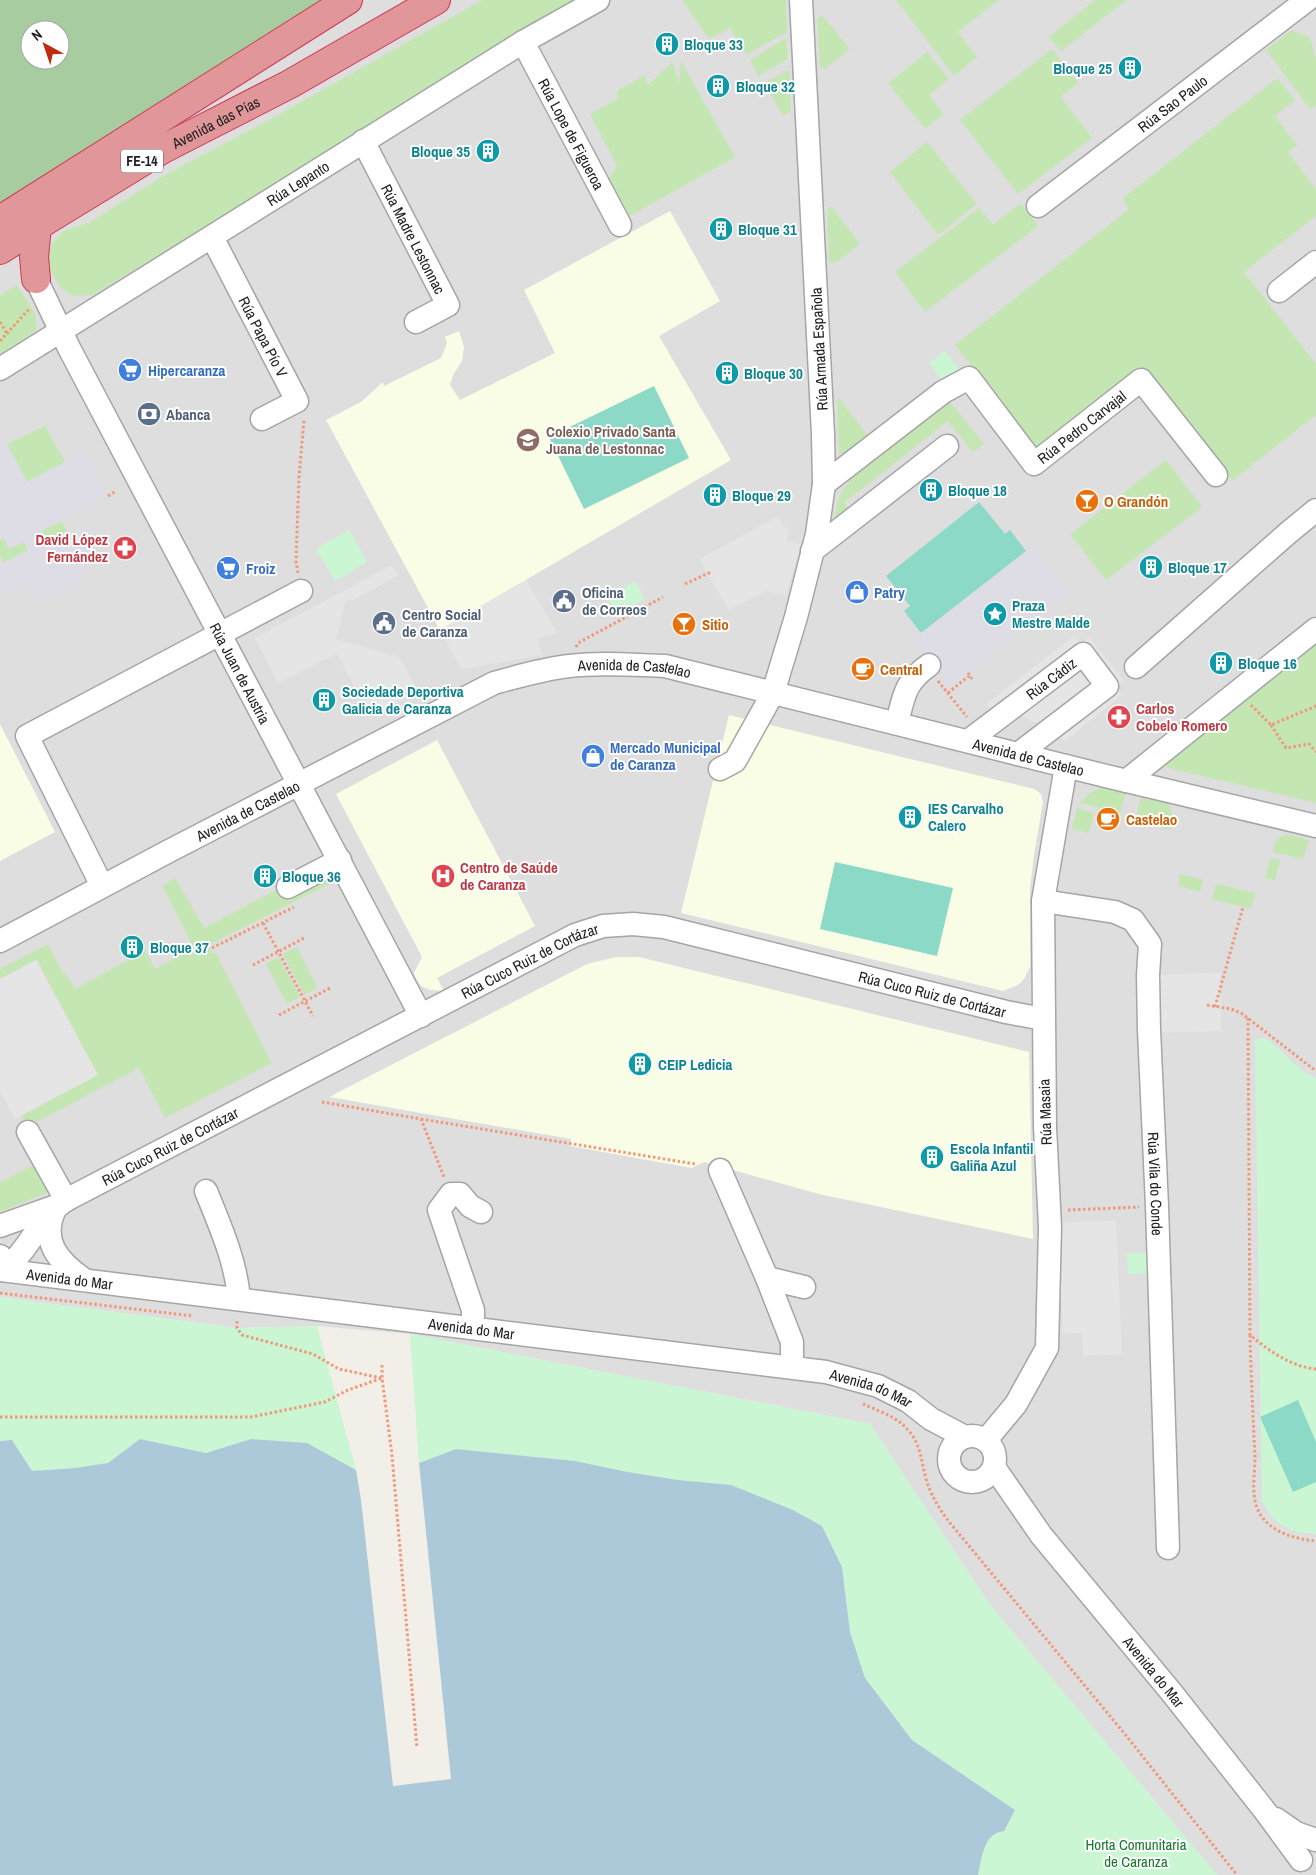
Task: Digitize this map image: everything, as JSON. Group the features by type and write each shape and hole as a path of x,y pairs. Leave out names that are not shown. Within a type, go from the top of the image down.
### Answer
{"highway":[{"name":"Avenida das Pías","path":"0,220 266,50 348,0"},
{"name":"Avenida das Pías","path":"0,250 163,148 290,84 436,0"},
{"path":"36,290 34,257 37,226"},
{"path":"0,261 18,267 36,290"}],"street":[{"name":"Rúa Lepanto","path":"0,369 523,42 598,0"},
{"name":"Rúa Armada Española","path":"720,769 735,761 773,693 796,617 817,534 824,484 801,0"},
{"name":"Rúa Sao Paulo","path":"1038,206 1307,0"},
{"name":"Rúa Lope de Figueroa","path":"523,42 620,226"},
{"name":"Rúa Madre Lestonnac","path":"363,142 448,305 416,322"},
{"name":"Rúa Papa Pío V","path":"212,237 297,401"},
{"path":"1279,291 1316,262"},
{"name":"Rúa Juan de Austria","path":"36,290 61,331 421,1016"},
{"name":"Rúa Pedro Carvajal","path":"824,484 943,392 969,378 1034,464 1141,380 1216,475"},
{"path":"262,419 297,401"},
{"path":"812,552 947,446"},
{"path":"1136,667 1316,510"},
{"path":"102,886 27,736 301,591"},
{"path":"1126,781 1316,629"},
{"name":"Rúa Cádiz","path":"974,737 1082,654 1107,686 1018,754"},
{"name":"Avenida de Castelao","path":"0,941 102,886 494,683 530,673 569,666 609,664 665,666 897,723 974,737 1018,754 1316,826"},
{"path":"897,723 906,687 915,676 928,666"},
{"name":"Rúa Masaia","path":"976,1438 1016,1404 1047,1348 1049,1210 1045,1127 1043,900 1066,766"},
{"path":"292,897 340,860"},
{"name":"Rúa Vila do Conde","path":"1043,900 1115,912 1133,920 1150,944 1148,975 1149,1030 1157,1206 1168,1548"},
{"name":"Rúa Cuco Ruiz de Cortázar","path":"61,1203 575,935 603,926 633,924 664,927 1006,1012 1043,1019"},
{"path":"28,1132 61,1203 49,1229 51,1243 57,1256 68,1268 83,1279"},
{"path":"720,1170 767,1278 792,1342 792,1368"},
{"path":"206,1191 228,1249 238,1284 238,1299"},
{"path":"473,1328 474,1310 439,1210 451,1194 460,1194 470,1206 481,1212"},
{"path":"61,1203 37,1228 21,1255 1,1262 2,1241 8,1231 10,1222 61,1203"},
{"name":"Avenida do Mar","path":"1,1262 83,1279 826,1372 878,1386 908,1402 931,1420 976,1438"},
{"path":"767,1278 804,1287"},
{"name":"Avenida do Mar","path":"931,1420 949,1454"},
{"path":"976,1438 995,1453 989,1473 969,1482 955,1476 948,1462 949,1454 954,1443 976,1438"},
{"name":"Avenida do Mar","path":"989,1473 1172,1693 1305,1860"},
{"name":"Avenida do Mar","path":"1265,1811 1296,1833 1316,1840"}],"path":[{"path":"0,341 8,334 36,290"},
{"path":"0,322 12,341"},
{"path":"297,401 304,414 299,477 296,561 301,591"},
{"path":"108,496 116,491"},
{"path":"685,584 711,572"},
{"path":"569,666 578,643 663,597"},
{"path":"928,666 948,693 974,737"},
{"path":"948,693 970,676"},
{"path":"1246,685 1250,703 1271,725 1286,748 1309,744 1316,752"},
{"path":"1271,725 1316,706"},
{"path":"212,948 263,923 292,897"},
{"path":"1215,1007 1243,907"},
{"path":"263,923 313,1016"},
{"path":"253,965 306,937"},
{"path":"279,1015 332,987"},
{"path":"1207,1005 1231,1009 1248,1018 1316,1071"},
{"path":"1248,1018 1250,1335 1255,1461 1254,1498 1260,1513 1272,1527 1295,1538 1316,1541"},
{"path":"322,1102 695,1164"},
{"path":"421,1119 451,1194"},
{"path":"1049,1210 1157,1206"},
{"path":"237,1321 237,1328 242,1335 313,1354 339,1369 382,1378"},
{"path":"1250,1335 1266,1348 1303,1368 1316,1369"},
{"path":"382,1365 392,1455 417,1748"},
{"path":"0,1417 251,1417 324,1402 348,1390 382,1378"},
{"path":"856,1402 897,1421 914,1437 920,1449 926,1481 932,1495 950,1523 1124,1733 1237,1875"}],"shaded area":[{"path":"0,0 1316,0 1316,1875 1217,1875 989,1604 870,1424 410,1334 317,1326 237,1328 0,1297"},
{"name":"Colexio Privado Santa Juana de Lestonnac","path":"670,211 720,301 659,336 731,460 440,630 326,420 361,402 383,382 384,386 441,358 447,343 445,337 459,331 464,347 462,361 453,375 450,385 460,400 555,353 524,290"},
{"path":"0,430 27,482 85,452 108,496 41,531 47,541 67,531 71,538 91,528 100,546 80,557 90,576 39,603 28,582 0,597 0,556 4,563 28,550 24,542 9,549 4,538 0,540"},
{"path":"777,517 789,532 786,542 801,544 786,595 766,591 729,610 699,559"},
{"name":"Praza Mestre Malde","path":"1032,547 1069,594 948,689 911,641"},
{"path":"392,565 398,575 352,601 346,599 336,639 399,657 418,691 369,717 337,653 278,683 255,638"},
{"path":"526,580 557,633 538,638 542,655 461,669 440,630"},
{"path":"1074,636 1080,643 1089,637 1124,681 1115,687 1122,695 1065,741 1050,730 1010,710 991,711 986,704"},
{"path":"729,715 1034,789 1041,794 1043,802 1030,889 1030,967 1024,979 1018,985 1003,991 681,913"},
{"path":"0,724 55,832 0,861"},
{"name":"Centro de Saúde de Caranza","path":"437,740 535,926 437,978 444,991 430,990 421,986 416,978 414,973 422,957 336,794"},
{"path":"616,957 639,957 1029,1052 1033,1239 819,1194 704,1162 692,1168 570,1146 571,1139 329,1097 587,964"},
{"path":"36,960 98,1075 15,1119 0,1091 0,979"},
{"path":"1220,973 1221,1031 1150,1033 1148,975"},
{"path":"1116,1220 1122,1354 1083,1356 1082,1333 1063,1334 1058,1223"}],"green space":[{"path":"0,0 322,0 0,203"},
{"path":"482,0 577,0 92,295 72,296 59,286 47,264 51,245 63,231 90,222 163,176 269,120"},
{"path":"682,0 786,0 787,32 746,55 730,28 709,39"},
{"path":"896,0 999,0 958,32 977,57 954,76"},
{"path":"1095,0 1127,0 1061,51 1049,37"},
{"path":"822,15 850,49 825,69 820,67 817,19"},
{"path":"1291,30 1310,37 1316,59 1316,105 1310,109 1266,50"},
{"path":"786,38 788,59 758,76 750,60"},
{"path":"1052,49 1078,83 1061,97 1092,138 1018,194 960,120"},
{"path":"927,52 949,79 929,95 944,114 925,129 888,83"},
{"path":"681,61 735,157 630,216 609,179 617,166 590,114 617,99 618,90 645,75 648,85 673,62 679,85"},
{"path":"789,70 791,111 783,116 764,83"},
{"path":"1277,78 1295,100 1275,116 1297,145 1288,152 1316,189 1316,216 1244,272 1316,364 1316,415 1232,481 1143,367 1037,449 955,345 1128,210 1123,198"},
{"path":"927,142 977,204 938,235 890,172"},
{"path":"1021,203 1038,226 925,312 895,272 979,208 993,225"},
{"path":"831,206 860,244 835,263 829,262 827,209"},
{"path":"17,285 35,313 37,330 0,354 0,296"},
{"path":"945,351 962,373 946,385 929,363"},
{"path":"654,386 689,458 584,509 549,437"},
{"path":"839,398 868,436 845,455 839,453 837,400"},
{"path":"950,402 984,444 973,452 948,421 844,503 849,509 833,523 839,496 851,479"},
{"path":"45,426 65,462 27,482 7,444"},
{"path":"1166,460 1202,507 1106,580 1070,534"},
{"path":"979,502 1005,534 1010,530 1026,551 921,633 904,611 910,606 886,576"},
{"path":"61,521 67,531 46,541 41,531"},
{"path":"349,530 367,562 335,581 316,549"},
{"path":"4,538 24,541 28,550 4,563 0,556 0,540"},
{"path":"635,581 645,598 618,615 608,598"},
{"path":"1316,640 1316,803 1160,766"},
{"path":"1103,787 1126,793 1120,813 1080,803 1091,792"},
{"path":"1141,798 1168,804 1172,813 1170,830 1135,821"},
{"path":"1077,808 1094,813 1089,833 1072,829"},
{"path":"1288,834 1309,840 1303,859 1273,852 1277,840"},
{"path":"1271,858 1280,860 1275,880 1265,878"},
{"path":"835,862 953,888 937,956 820,929"},
{"path":"1180,874 1203,880 1200,892 1178,886"},
{"path":"175,878 204,928 282,887 289,899 328,879 332,883 208,945 212,953 215,952 272,1063 165,1118 139,1068 29,1126 22,1115 97,1075 37,960 0,979 0,969 48,944 63,973 65,972 75,989 145,951 155,969 194,948 162,886"},
{"path":"1216,884 1255,893 1251,909 1212,899"},
{"path":"297,947 317,988 304,995 283,954"},
{"path":"279,957 300,997 287,1004 266,964"},
{"path":"1259,1038 1269,1040 1302,1071 1316,1079 1316,1534 1290,1530 1272,1517 1262,1501 1255,1041"},
{"path":"36,1163 52,1191 0,1212 0,1183"},
{"path":"1127,1253 1154,1253 1155,1273 1128,1274"},
{"path":"0,1297 237,1328 317,1326 356,1470 307,1443 251,1439 206,1453 140,1439 108,1463 75,1468 32,1471 12,1440 0,1441"},
{"name":"Horta Comunitaria de Caranza","path":"410,1334 870,1424 989,1604 1217,1875 978,1875 986,1841 998,1832 1015,1810 912,1740 865,1678 850,1632 842,1567 822,1526 793,1510 731,1485 678,1480 575,1461 456,1449 419,1463"},
{"path":"1298,1400 1316,1442 1316,1482 1293,1492 1260,1417"}],"water":[{"path":"140,1439 206,1453 251,1439 307,1443 356,1470 393,1786 451,1779 419,1463 456,1449 575,1461 678,1480 731,1485 793,1510 822,1526 842,1567 850,1632 865,1678 912,1740 1015,1810 1004,1831 992,1836 988,1842 982,1855 978,1875 0,1875 0,1441 12,1440 32,1471 75,1468 108,1463"}],"place":[{"name":"Bloque 33","path":"667,44"},
{"name":"Bloque 25","path":"1130,68"},
{"name":"Bloque 32","path":"718,86"},
{"name":"Bloque 35","path":"488,151"},
{"name":"Bloque 31","path":"721,229"},
{"name":"Hipercaranza","path":"130,370"},
{"name":"Bloque 30","path":"727,373"},
{"name":"Abanca","path":"149,414"},
{"name":"Colexio Privado Santa Juana de Lestonnac","path":"528,440"},
{"name":"Bloque 18","path":"931,490"},
{"name":"Bloque 29","path":"715,495"},
{"name":"O Grandón","path":"1087,501"},
{"name":"David López Fernández","path":"125,548"},
{"name":"Bloque 17","path":"1151,567"},
{"name":"Froiz","path":"228,568"},
{"name":"Patry","path":"857,592"},
{"name":"Oficina de Correos","path":"564,601"},
{"name":"Praza Mestre Malde","path":"995,614"},
{"name":"Centro Social de Caranza","path":"384,623"},
{"name":"Sitio","path":"684,624"},
{"name":"Bloque 16","path":"1221,663"},
{"name":"Central","path":"863,669"},
{"name":"Sociedade Deportiva Galicia de Caranza","path":"324,700"},
{"name":"Carlos Cobelo Romero","path":"1119,717"},
{"name":"Mercado Municipal de Caranza","path":"593,756"},
{"name":"IES Carvalho Calero","path":"910,817"},
{"name":"Castelao","path":"1108,819"},
{"name":"Bloque 36","path":"265,876"},
{"name":"Centro de Saúde de Caranza","path":"443,876"},
{"name":"Bloque 37","path":"132,947"},
{"name":"CEIP Ledicia","path":"640,1064"},
{"name":"Escola Infantil Galiña Azul","path":"932,1157"}]}
